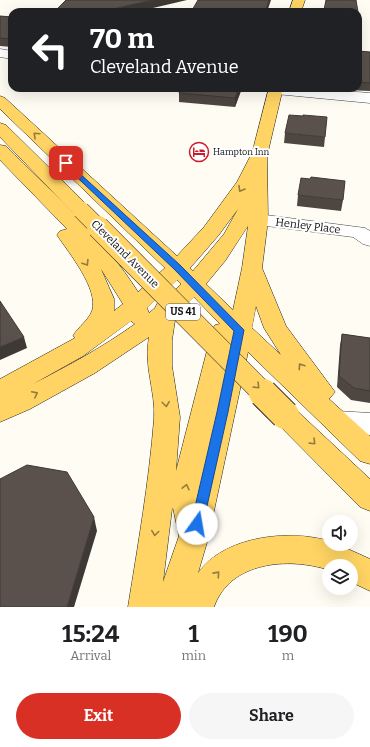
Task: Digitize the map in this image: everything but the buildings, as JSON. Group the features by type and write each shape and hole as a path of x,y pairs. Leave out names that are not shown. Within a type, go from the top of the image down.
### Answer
{"main road":[{"path":"0,390 67,354 97,335 136,306 177,267 223,216 242,188 259,155 275,92"},
{"name":"US 41","path":"0,101 177,267 239,330 370,453"},
{"name":"Cleveland Avenue","path":"0,128 285,415 370,498"},
{"path":"0,150 98,252 118,277 136,306 160,366"},
{"path":"171,607 193,539 223,411 252,268 258,220 259,155"},
{"path":"23,175 36,198 71,240 85,261 99,285 104,305 98,323 67,354"},
{"path":"0,412 52,386 103,356 166,312 194,284 232,236 259,188"},
{"path":"144,607 158,509 167,417 160,366 160,340 177,267"},
{"path":"252,268 275,328 307,375 331,405 336,422"},
{"path":"193,539 184,494 223,330 220,310"},
{"path":"198,607 206,586 220,570 236,559 254,553 276,550 306,550 331,557 357,567 370,576"}],"street":[{"path":"307,92 370,98"},
{"name":"Henley Place","path":"258,220 366,233"},
{"path":"336,422 370,424"}],"place":[{"name":"Hampton Inn","path":"199,152"}],"route":[{"path":"66,163 177,267 239,330 231,376 197,524"}]}
